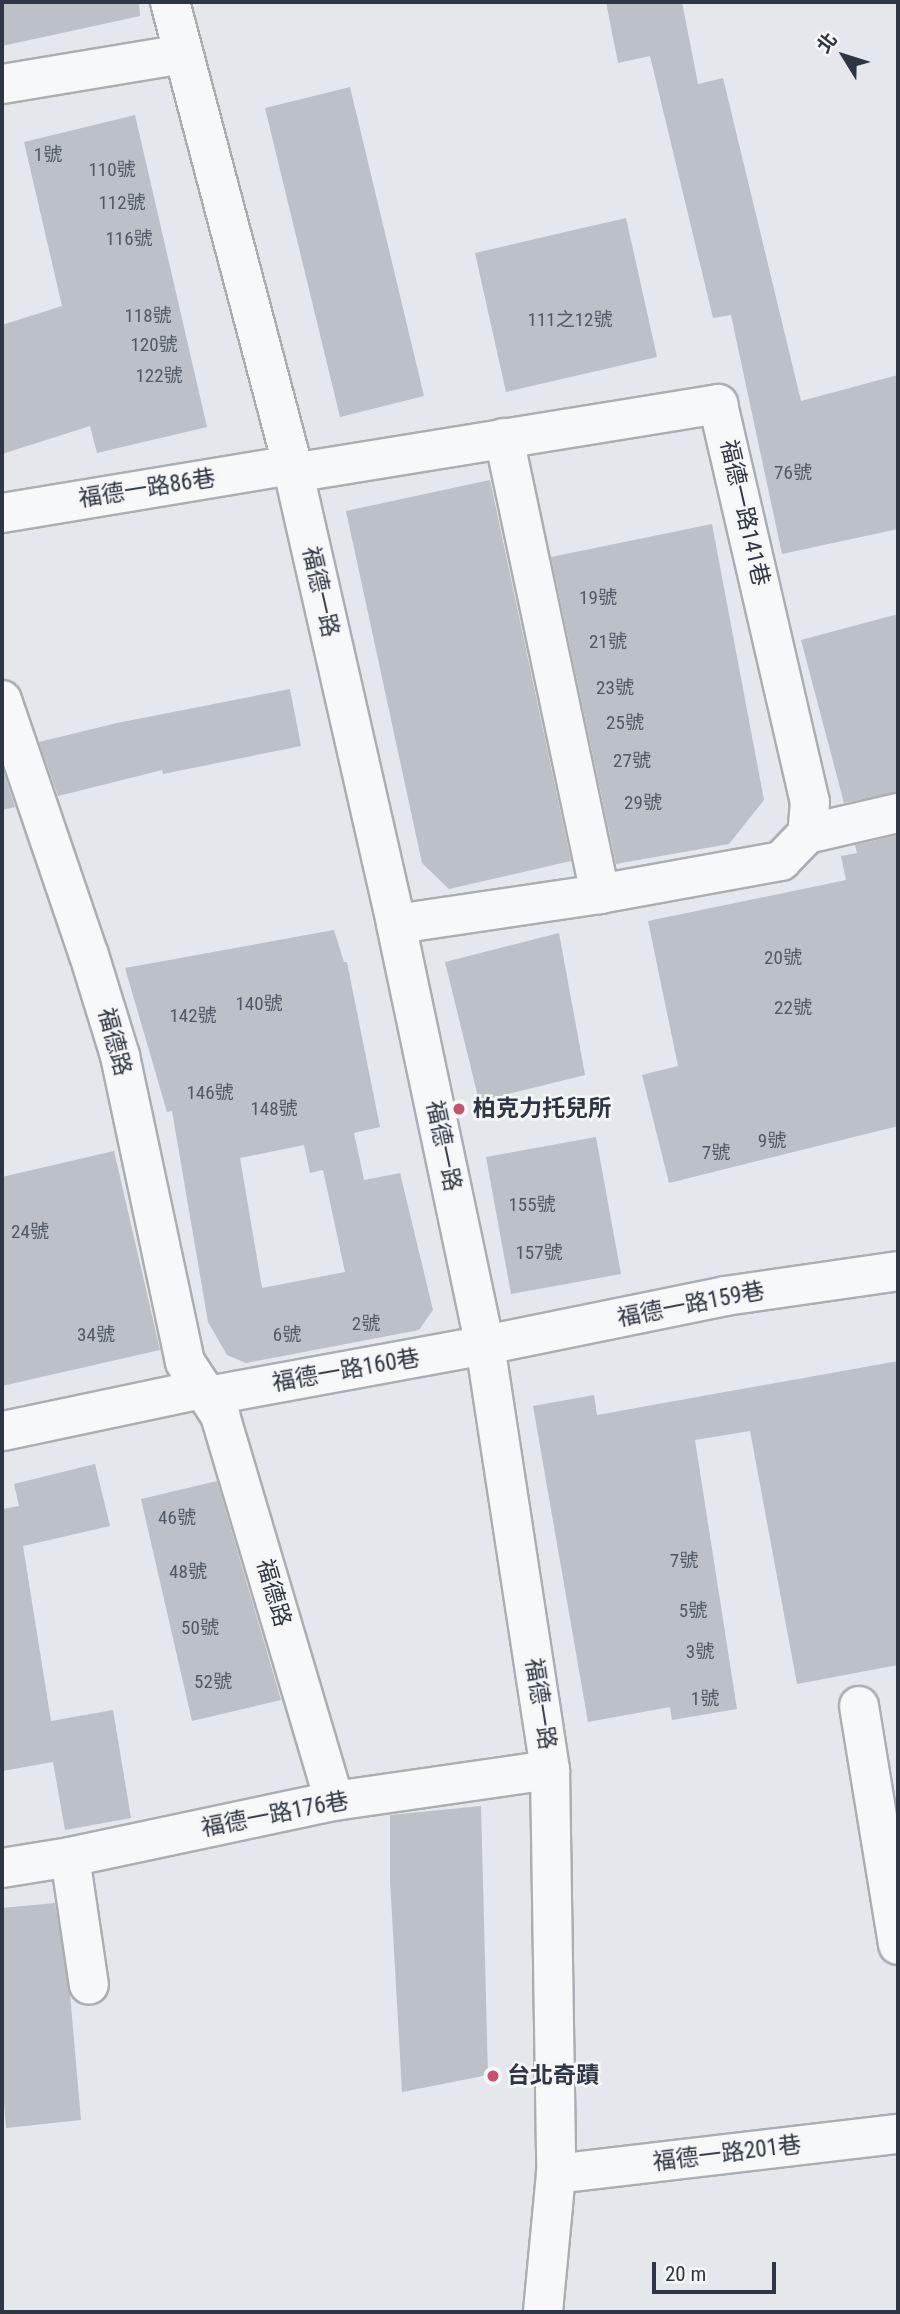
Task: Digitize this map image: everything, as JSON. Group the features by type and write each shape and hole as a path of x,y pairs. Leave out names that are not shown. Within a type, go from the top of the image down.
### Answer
{"street":[{"name":"福德一路","path":"170,2 293,469 396,924 485,1345 550,1770 556,2174 542,2312"},
{"path":"2,84 183,54"},
{"name":"福德一路141巷","path":"293,469 504,439 718,404 810,802 807,834"},
{"path":"504,439 600,894"},
{"name":"福德一路86巷","path":"2,513 293,469"},
{"name":"福德路","path":"2,700 89,955 120,1056 185,1362 220,1415 334,1801"},
{"path":"396,924 600,894 781,860 807,834 898,813"},
{"name":"福德一路159巷","path":"485,1345 726,1296 898,1271"},
{"name":"福德一路160巷","path":"205,1392 485,1345"},
{"path":"4,1432 205,1392"},
{"path":"859,1706 898,1945"},
{"name":"福德一路176巷","path":"2,1868 70,1857 334,1801 550,1770"},
{"path":"70,1857 89,1985"},
{"name":"福德一路201巷","path":"556,2174 898,2134"}],"building":[{"path":"2,2 139,2 140,16 2,46"},
{"path":"606,2 682,2 698,84 723,78 801,401 898,375 898,529 782,554 731,315 713,318 650,56 618,63"},
{"path":"350,87 424,396 340,417 265,108"},
{"path":"135,115 207,427 97,453 90,426 2,454 2,325 62,306 24,142"},
{"path":"626,218 657,357 506,392 475,253"},
{"path":"490,480 571,861 449,889 422,863 346,511"},
{"path":"712,524 764,800 729,844 616,864 551,557"},
{"path":"898,614 898,792 844,803 801,640"},
{"path":"290,689 301,746 163,774 162,770 58,796 39,742 117,723"},
{"path":"2,767 15,807 2,810"},
{"path":"898,835 898,1126 669,1183 642,1075 678,1066 648,921 846,880 841,856 857,853 855,845"},
{"path":"334,930 344,962 347,962 380,1127 354,1133 364,1180 400,1173 433,1310 419,1330 246,1363 227,1355 208,1322 172,1111 167,1112 125,968","holes":["304,1145 310,1173 323,1170 345,1272 262,1288 240,1158"]},
{"path":"559,933 585,1075 479,1101 445,962"},
{"path":"596,1137 621,1274 511,1294 486,1157"},
{"path":"114,1151 160,1350 2,1386 2,1177"},
{"path":"898,1361 898,1665 797,1684 750,1431 695,1440 737,1709 672,1720 670,1707 588,1722 533,1406 594,1395 597,1415"},
{"path":"95,1464 110,1526 23,1546 51,1721 113,1710 131,1818 65,1830 53,1762 2,1771 2,1509 19,1506 14,1484"},
{"path":"217,1481 281,1700 192,1721 141,1499"},
{"path":"481,1806 488,2075 402,2092 390,1880 390,1815"},
{"path":"55,1903 70,1994 81,2120 6,2128 2,2078 2,1908"}],"place":[{"name":"柏克力托兒所","path":"459,1109"},
{"name":"台北奇蹟","path":"493,2076"}]}
